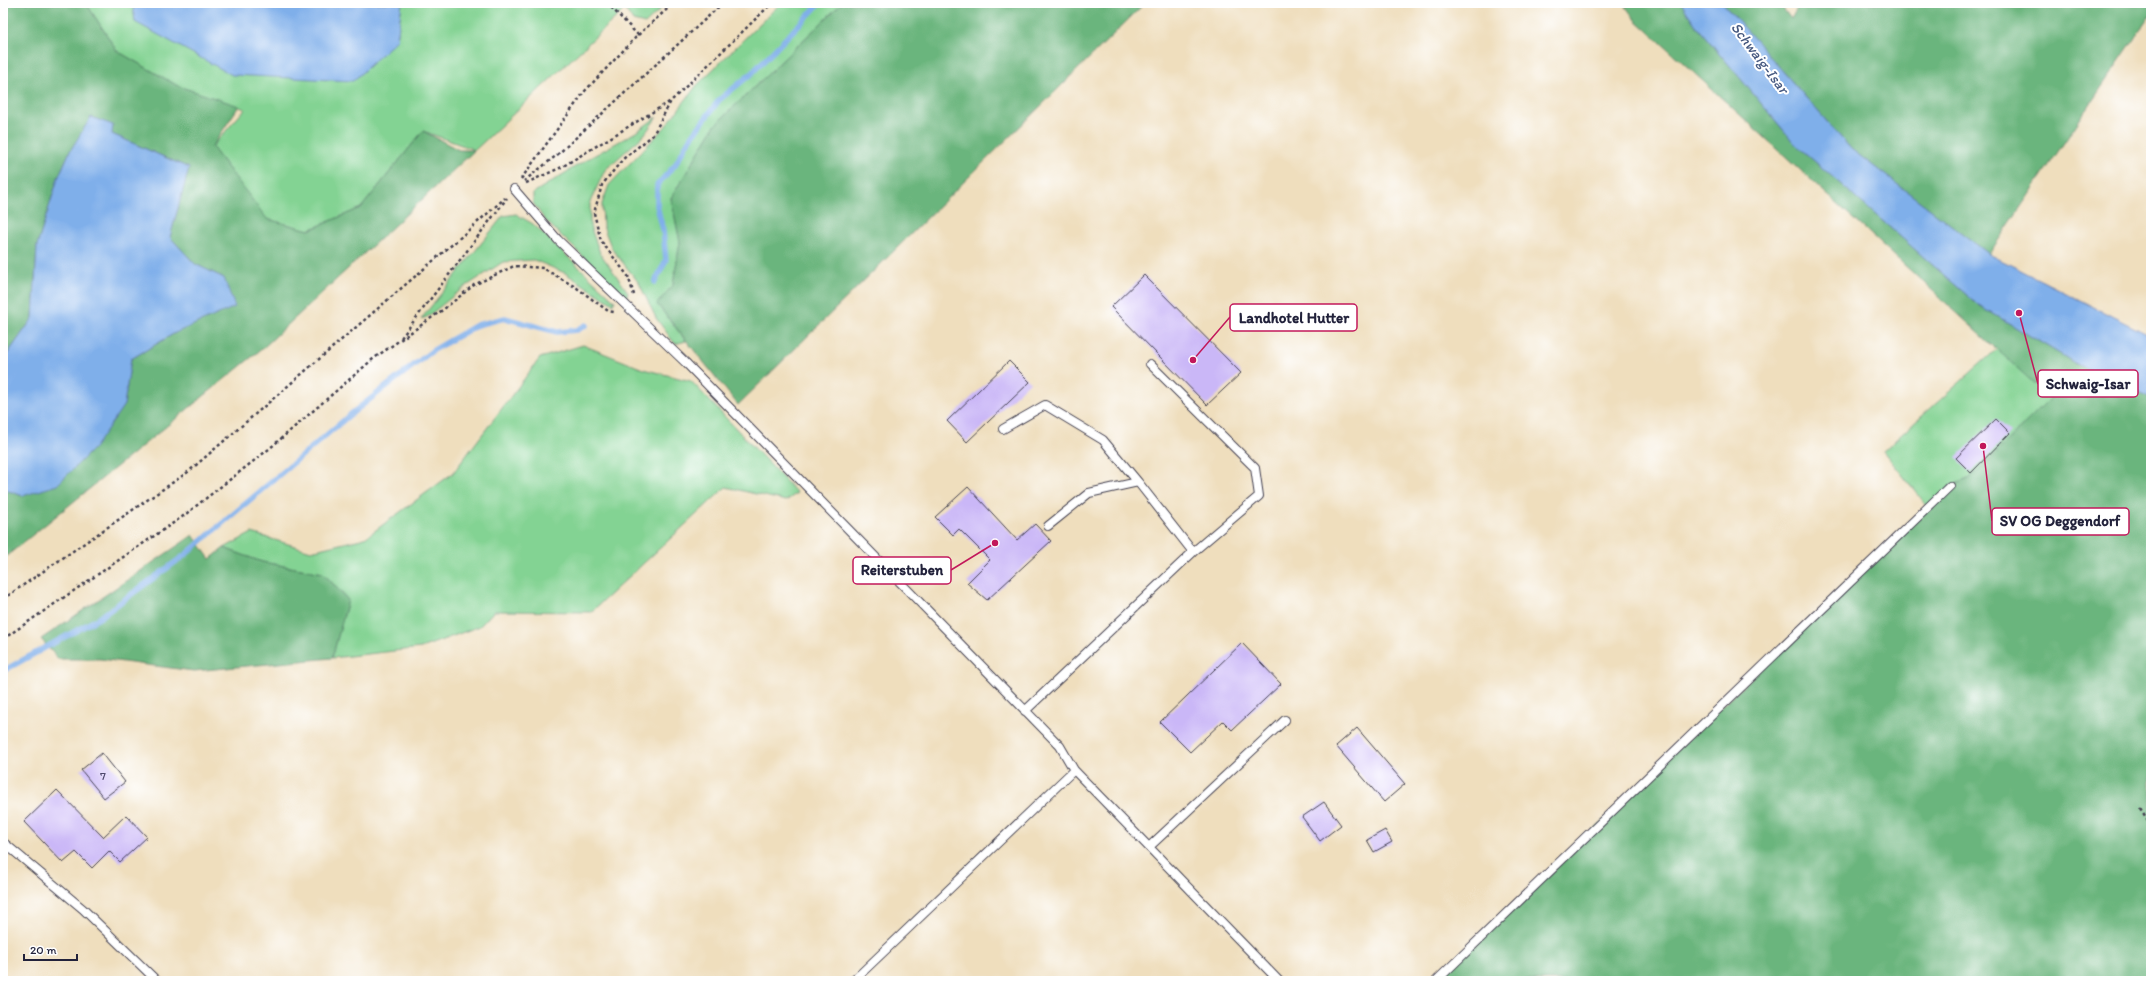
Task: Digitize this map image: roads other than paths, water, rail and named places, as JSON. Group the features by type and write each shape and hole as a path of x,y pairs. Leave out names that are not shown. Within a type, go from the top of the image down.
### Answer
{"lane":[{"path":"514,189 558,240 644,320 697,373 1060,746 1074,770 1280,981"},
{"path":"1025,711 1193,552 1259,496 1255,468 1150,364"},
{"path":"1003,429 1045,405 1103,440 1193,552"},
{"path":"1048,526 1089,493 1138,482"},
{"path":"1436,981 1950,486"},
{"path":"1149,847 1285,720"},
{"path":"853,981 1074,770"},
{"path":"3,842 83,909 158,981"}],"water":[{"path":"133,3 402,3 397,40 353,81 232,75 135,22"},
{"path":"1681,3 1723,3 1851,149 1989,254 2151,336 2151,398 2075,363 1977,304 1795,144 1695,24"},
{"path":"91,117 113,125 112,134 189,168 170,237 195,264 224,278 235,307 175,333 131,359 124,405 95,447 57,485 23,496 3,489 3,360 33,318 37,246 58,178 70,151"}],"waterway":[{"path":"655,282 666,260 663,230 657,206 657,185 675,165 688,142 719,100 751,74 820,3"},
{"path":"3,671 99,618 185,555 351,414 432,351 477,325 505,318 557,332 577,330 586,325"}],"place":[{"name":"Schwaig-Isar","path":"2019,313"},
{"name":"Landhotel Hutter","path":"1193,360"},
{"name":"SV OG Deggendorf","path":"1983,446"},
{"name":"Reiterstuben","path":"995,543"}]}
